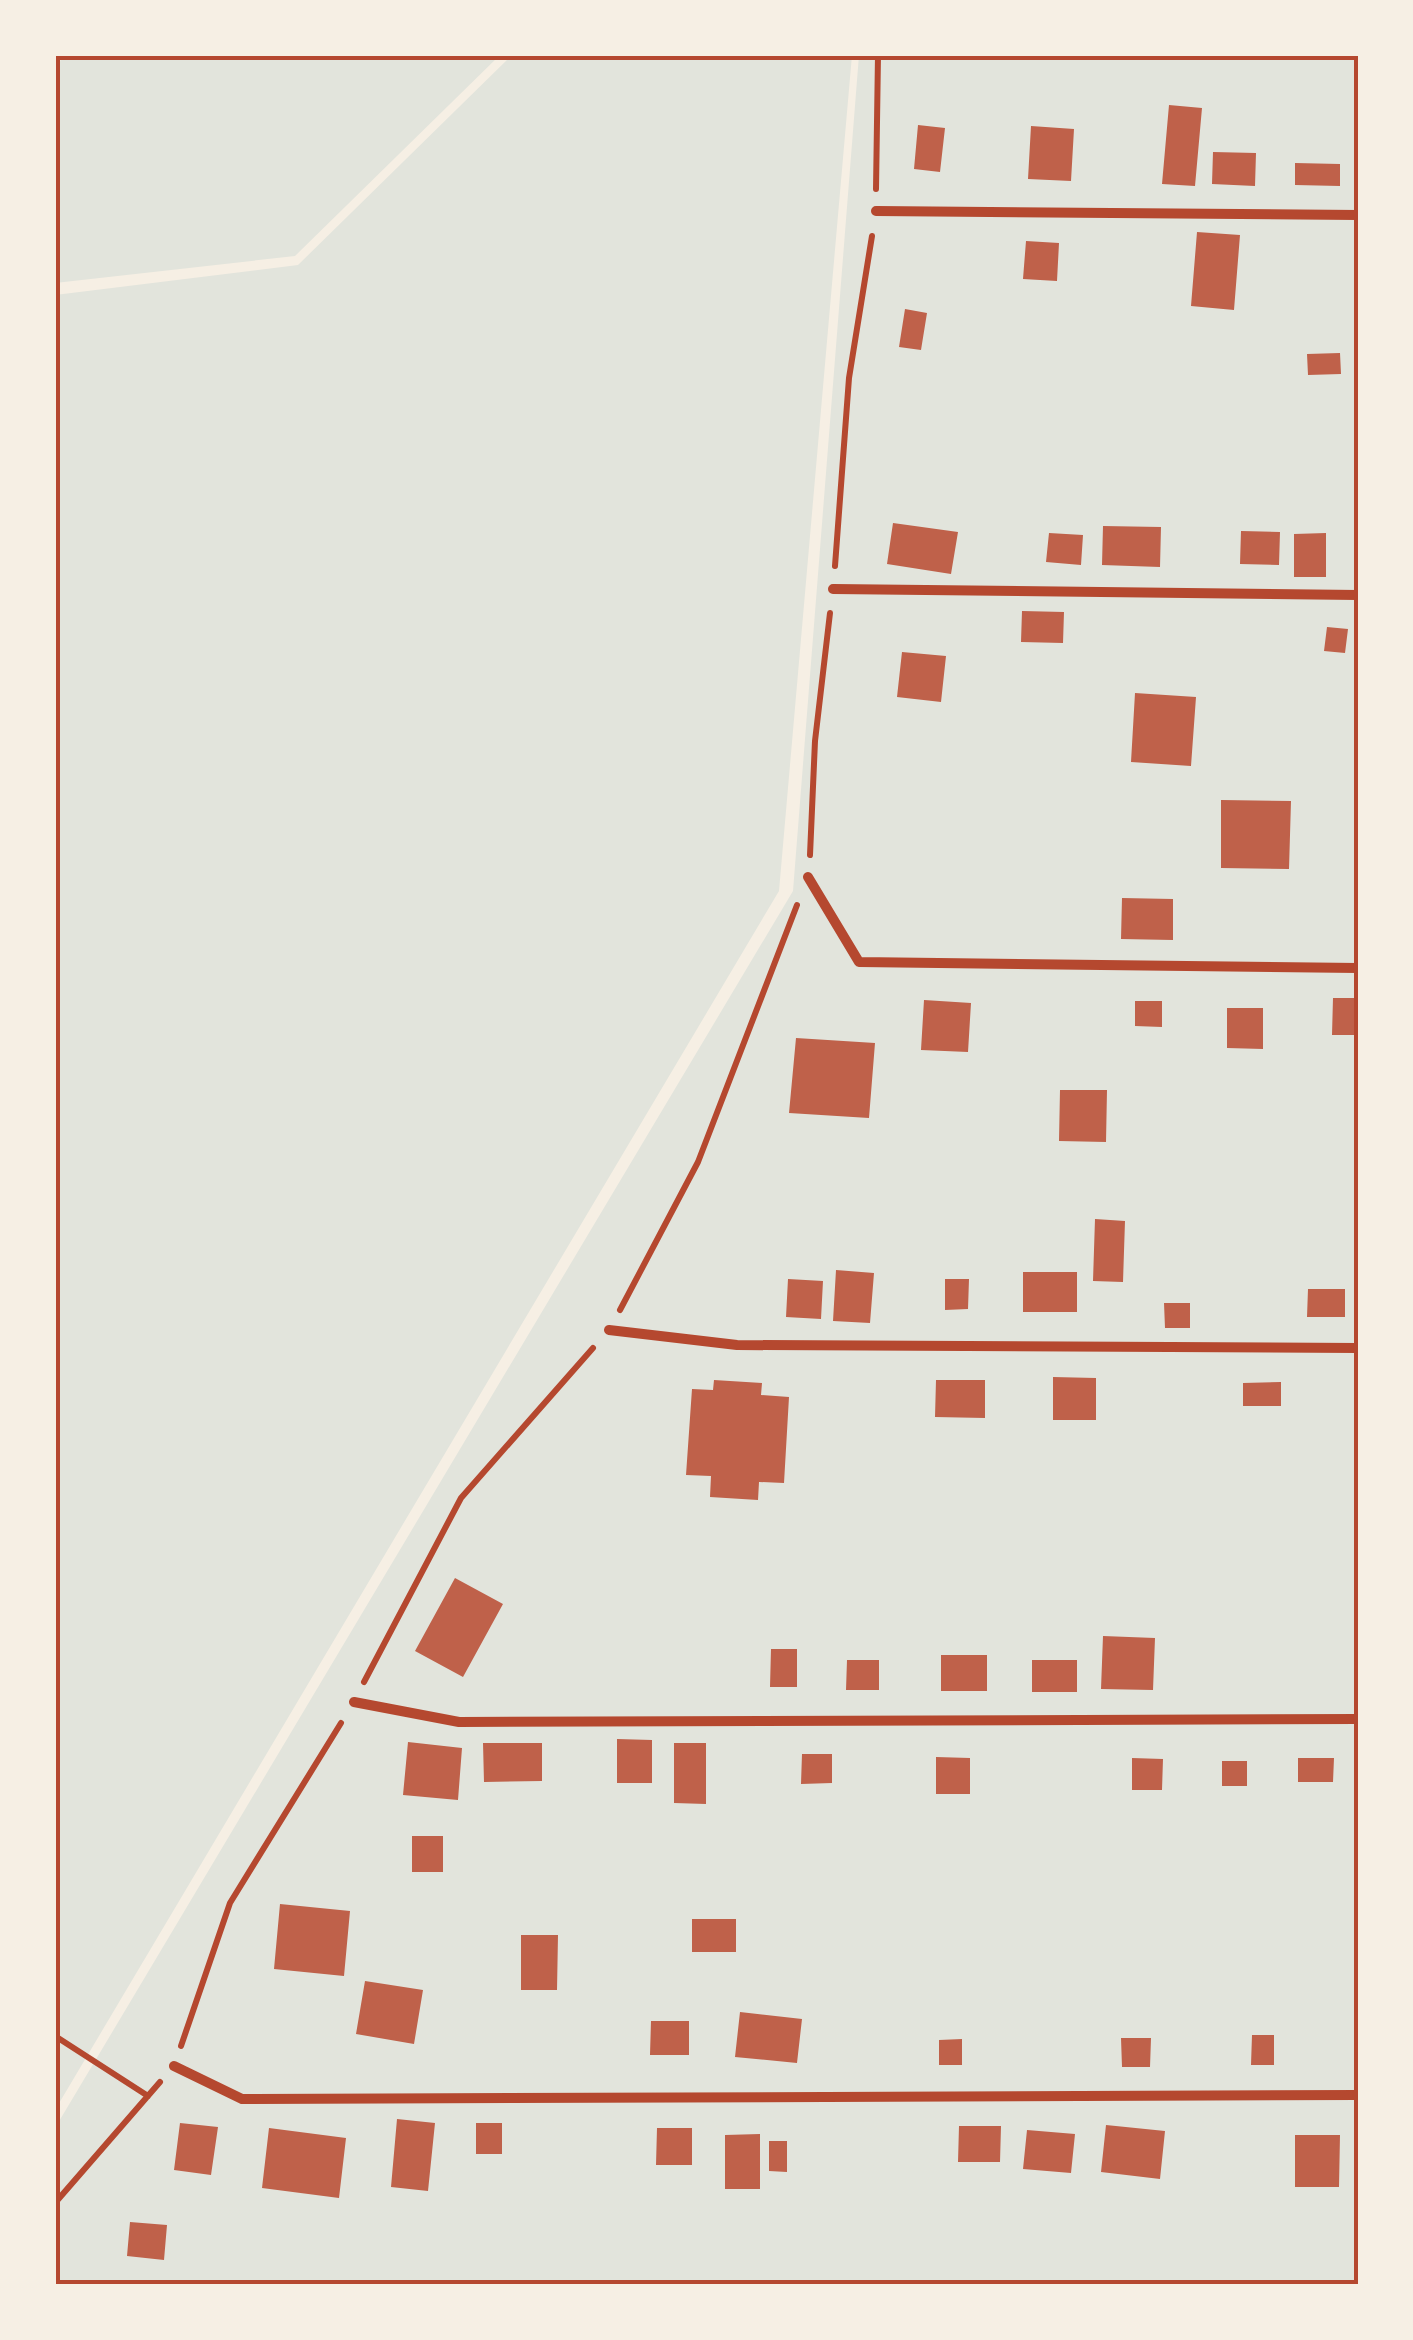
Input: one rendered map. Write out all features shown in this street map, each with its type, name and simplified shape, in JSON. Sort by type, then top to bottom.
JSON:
[{"type":"street","points":[[876,211],[1358,214]]},
{"type":"street","points":[[833,589],[1358,595]]},
{"type":"street","points":[[808,876],[859,962],[1358,968]]},
{"type":"street","points":[[609,1330],[737,1345],[1358,1348]]},
{"type":"street","points":[[354,1702],[459,1722],[1358,1718]]},
{"type":"street","points":[[174,2066],[242,2099],[1358,2095]]},
{"type":"path","points":[[55,2203],[174,2066],[230,1903],[354,1702],[460,1498],[609,1330],[698,1162],[808,876],[815,742],[833,589],[849,378],[876,211],[878,55]]},
{"type":"path","points":[[55,2036],[148,2096]]},
{"type":"shaded area","points":[[62,55],[500,55],[295,256],[55,283],[55,79]]},
{"type":"shaded area","points":[[512,55],[852,55],[779,891],[55,2110],[55,295],[298,265]]},
{"type":"shaded area","points":[[859,55],[1358,55],[1358,2285],[55,2285],[55,2128],[793,891]]},
{"type":"building","points":[[1169,105],[1202,108],[1195,186],[1162,184]]},
{"type":"building","points":[[918,125],[945,128],[940,172],[914,169]]},
{"type":"building","points":[[1031,126],[1074,129],[1071,181],[1028,179]]},
{"type":"building","points":[[1213,152],[1256,153],[1255,186],[1212,184]]},
{"type":"building","points":[[1295,163],[1340,164],[1340,186],[1295,185]]},
{"type":"building","points":[[1197,232],[1240,235],[1234,310],[1191,306]]},
{"type":"building","points":[[1026,241],[1059,243],[1057,281],[1023,279]]},
{"type":"building","points":[[905,309],[927,313],[921,350],[899,347]]},
{"type":"building","points":[[1340,353],[1341,374],[1308,375],[1307,354]]},
{"type":"building","points":[[893,523],[958,532],[951,574],[887,564]]},
{"type":"building","points":[[1103,526],[1161,527],[1160,567],[1102,565]]},
{"type":"building","points":[[1241,531],[1280,532],[1279,565],[1240,564]]},
{"type":"building","points":[[1049,533],[1083,535],[1081,565],[1046,562]]},
{"type":"building","points":[[1326,533],[1326,577],[1294,577],[1294,534]]},
{"type":"building","points":[[1022,611],[1064,612],[1063,643],[1021,642]]},
{"type":"building","points":[[1327,627],[1348,629],[1345,653],[1324,651]]},
{"type":"building","points":[[902,652],[946,656],[941,702],[897,697]]},
{"type":"building","points":[[1135,693],[1196,697],[1191,766],[1131,762]]},
{"type":"building","points":[[1221,800],[1291,801],[1289,869],[1221,868]]},
{"type":"building","points":[[1122,898],[1173,899],[1173,940],[1121,939]]},
{"type":"building","points":[[1333,998],[1358,998],[1358,1035],[1332,1035]]},
{"type":"building","points":[[924,1000],[971,1003],[968,1052],[921,1050]]},
{"type":"building","points":[[1135,1001],[1162,1001],[1162,1027],[1135,1026]]},
{"type":"building","points":[[1227,1008],[1263,1008],[1263,1049],[1227,1048]]},
{"type":"building","points":[[796,1038],[875,1043],[869,1118],[789,1113]]},
{"type":"building","points":[[1060,1090],[1107,1090],[1106,1142],[1059,1141]]},
{"type":"building","points":[[1095,1219],[1125,1221],[1123,1282],[1093,1281]]},
{"type":"building","points":[[836,1270],[874,1273],[870,1323],[833,1321]]},
{"type":"building","points":[[1023,1272],[1077,1272],[1077,1312],[1023,1312]]},
{"type":"building","points":[[788,1279],[823,1281],[821,1319],[786,1317]]},
{"type":"building","points":[[945,1279],[969,1279],[968,1309],[945,1310]]},
{"type":"building","points":[[1308,1289],[1345,1289],[1345,1317],[1307,1317]]},
{"type":"building","points":[[1164,1303],[1190,1303],[1190,1328],[1165,1328]]},
{"type":"building","points":[[1053,1377],[1096,1378],[1096,1420],[1053,1420]]},
{"type":"building","points":[[714,1380],[762,1383],[761,1395],[789,1397],[784,1483],[759,1482],[758,1500],[710,1497],[711,1476],[686,1475],[692,1389],[713,1390]]},
{"type":"building","points":[[936,1380],[985,1380],[985,1418],[935,1417]]},
{"type":"building","points":[[1281,1382],[1281,1406],[1243,1406],[1243,1383]]},
{"type":"building","points":[[455,1578],[503,1604],[463,1677],[415,1651]]},
{"type":"building","points":[[1103,1636],[1155,1638],[1153,1690],[1101,1689]]},
{"type":"building","points":[[771,1649],[797,1649],[797,1687],[770,1687]]},
{"type":"building","points":[[941,1655],[987,1655],[987,1691],[941,1691]]},
{"type":"building","points":[[847,1660],[879,1660],[879,1690],[846,1690]]},
{"type":"building","points":[[1032,1660],[1077,1660],[1077,1692],[1032,1692]]},
{"type":"building","points":[[617,1739],[652,1740],[652,1783],[617,1783]]},
{"type":"building","points":[[408,1742],[462,1748],[458,1800],[403,1795]]},
{"type":"building","points":[[483,1743],[542,1743],[542,1781],[484,1782]]},
{"type":"building","points":[[674,1743],[706,1743],[706,1804],[674,1803]]},
{"type":"building","points":[[802,1754],[832,1754],[832,1783],[801,1784]]},
{"type":"building","points":[[936,1757],[970,1758],[970,1794],[936,1794]]},
{"type":"building","points":[[1132,1758],[1163,1759],[1162,1790],[1132,1790]]},
{"type":"building","points":[[1298,1758],[1334,1758],[1333,1782],[1298,1782]]},
{"type":"building","points":[[1222,1761],[1247,1761],[1247,1786],[1222,1786]]},
{"type":"building","points":[[412,1836],[443,1836],[443,1872],[412,1872]]},
{"type":"building","points":[[280,1904],[350,1911],[344,1976],[274,1969]]},
{"type":"building","points":[[692,1919],[736,1919],[736,1952],[692,1952]]},
{"type":"building","points":[[521,1935],[558,1935],[557,1990],[521,1990]]},
{"type":"building","points":[[365,1981],[423,1990],[414,2044],[356,2034]]},
{"type":"building","points":[[740,2012],[802,2019],[797,2063],[735,2057]]},
{"type":"building","points":[[651,2021],[689,2021],[689,2055],[650,2055]]},
{"type":"building","points":[[1252,2035],[1274,2035],[1274,2065],[1251,2065]]},
{"type":"building","points":[[1121,2038],[1151,2038],[1150,2067],[1122,2067]]},
{"type":"building","points":[[962,2039],[962,2065],[939,2065],[939,2040]]},
{"type":"building","points":[[397,2119],[435,2123],[428,2191],[391,2187]]},
{"type":"building","points":[[180,2123],[218,2127],[211,2175],[174,2170]]},
{"type":"building","points":[[476,2123],[502,2123],[502,2154],[476,2154]]},
{"type":"building","points":[[1106,2125],[1165,2131],[1160,2179],[1101,2172]]},
{"type":"building","points":[[959,2126],[1001,2126],[1000,2162],[958,2162]]},
{"type":"building","points":[[269,2128],[346,2138],[339,2198],[262,2188]]},
{"type":"building","points":[[657,2128],[692,2128],[692,2165],[656,2165]]},
{"type":"building","points":[[1027,2130],[1075,2134],[1071,2173],[1023,2169]]},
{"type":"building","points":[[760,2134],[760,2189],[725,2189],[725,2135]]},
{"type":"building","points":[[1295,2135],[1340,2135],[1339,2187],[1295,2187]]},
{"type":"building","points":[[769,2141],[787,2141],[787,2172],[769,2171]]},
{"type":"building","points":[[130,2222],[167,2225],[164,2260],[127,2256]]}]
